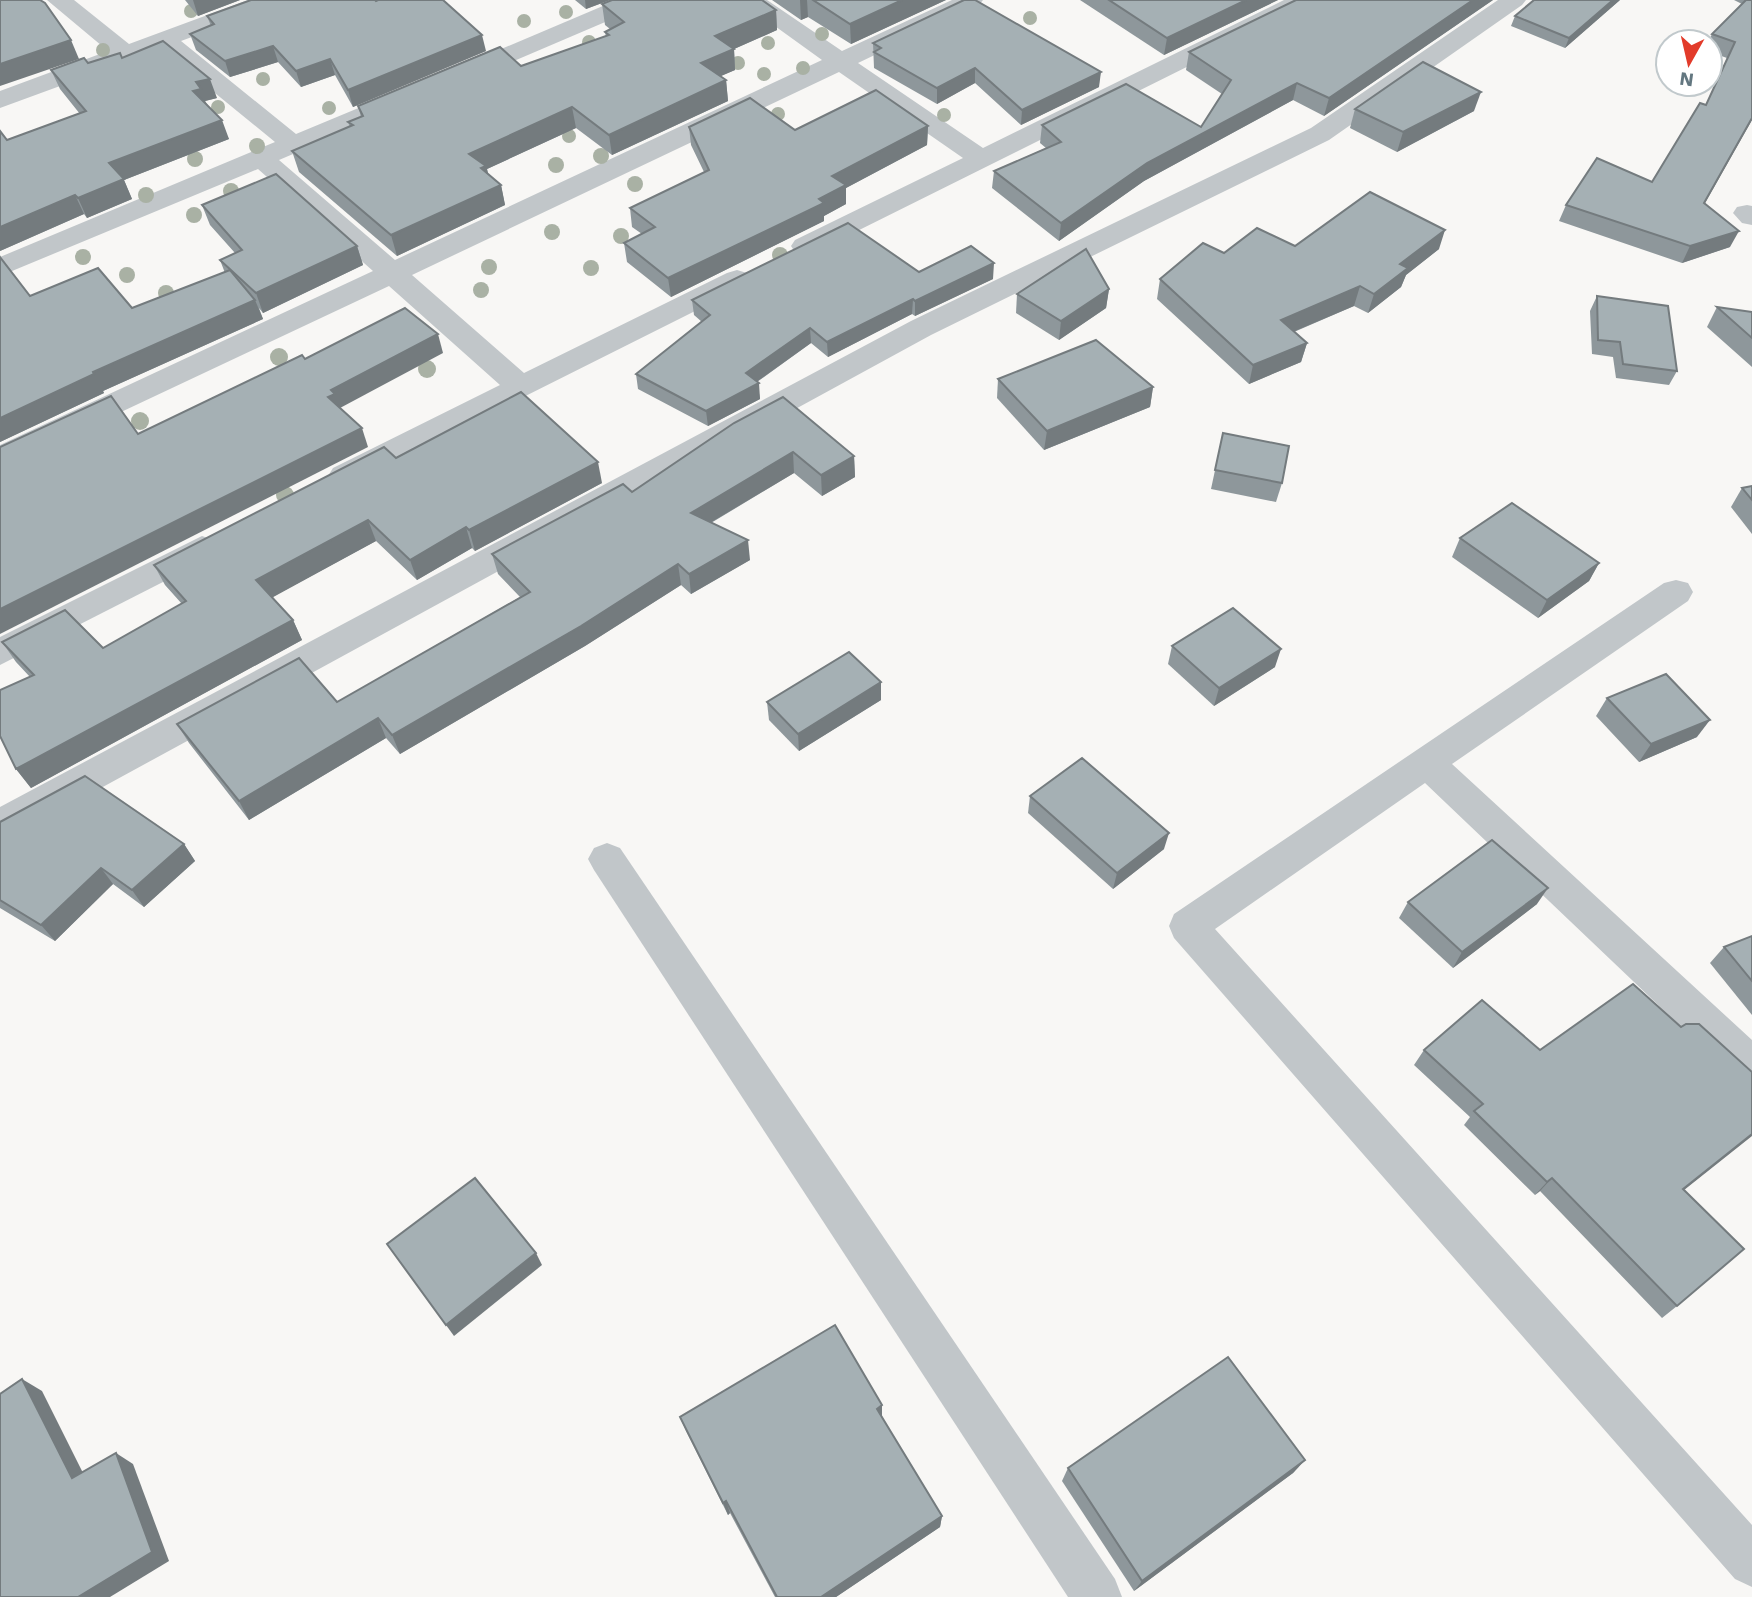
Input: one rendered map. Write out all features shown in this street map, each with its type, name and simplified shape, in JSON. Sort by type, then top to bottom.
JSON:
[{"type":"street","points":[[59,0],[127,54]]},
{"type":"street","points":[[0,100],[270,0]]},
{"type":"street","points":[[0,267],[637,0]]},
{"type":"street","points":[[751,0],[982,159]]},
{"type":"street","points":[[0,458],[971,0]]},
{"type":"street","points":[[322,487],[520,386],[1303,0]]},
{"type":"street","points":[[0,825],[922,328],[1320,134],[1514,0]]},
{"type":"street","points":[[164,40],[294,145]]},
{"type":"street","points":[[262,158],[390,274],[520,386]]},
{"type":"street","points":[[0,652],[223,538]]},
{"type":"street","points":[[1676,592],[1188,926],[1752,1562]]},
{"type":"street","points":[[1427,763],[1752,1067]]},
{"type":"street","points":[[607,859],[1097,1597]]},
{"type":"building","points":[[0,0],[40,0],[45,3],[71,40],[0,64]]},
{"type":"building","points":[[251,0],[443,0],[482,35],[348,90],[330,59],[296,71],[273,46],[225,61],[190,34],[214,24],[207,16]]},
{"type":"building","points":[[612,0],[762,0],[776,10],[715,36],[734,49],[701,63],[726,80],[609,135],[572,107],[469,154],[486,166],[481,168],[501,185],[391,235],[292,151],[353,125],[348,122],[363,116],[358,106],[500,47],[521,66],[609,35],[605,32],[624,22],[602,4]]},
{"type":"building","points":[[813,0],[902,0],[850,24]]},
{"type":"building","points":[[964,0],[975,0],[1101,72],[1022,110],[975,68],[937,88],[874,52],[881,48],[873,43]]},
{"type":"building","points":[[1109,0],[1246,0],[1167,38]]},
{"type":"building","points":[[1296,0],[1473,0],[1329,98],[1297,83],[1147,163],[1061,223],[994,171],[1061,142],[1042,125],[1126,84],[1201,127],[1231,80],[1189,52]]},
{"type":"building","points":[[1534,0],[1613,0],[1569,38],[1515,16]]},
{"type":"building","points":[[1746,0],[1752,0],[1752,118],[1704,203],[1739,231],[1690,246],[1566,205],[1597,158],[1652,182],[1700,103],[1706,105],[1709,98],[1724,98],[1724,66],[1735,42],[1724,38],[1724,28],[1718,28]]},
{"type":"building","points":[[163,41],[210,79],[196,82],[201,89],[193,91],[222,120],[109,163],[124,179],[78,198],[75,195],[0,227],[0,131],[7,140],[86,111],[51,70],[84,58],[88,63],[120,53],[122,58]]},
{"type":"building","points":[[1423,62],[1481,92],[1403,132],[1355,109]]},
{"type":"building","points":[[876,90],[928,126],[832,176],[846,185],[819,199],[824,203],[668,278],[624,243],[655,227],[630,208],[709,170],[689,127],[750,98],[795,130]]},
{"type":"building","points":[[276,174],[357,246],[256,293],[220,260],[242,250],[202,205]]},
{"type":"building","points":[[1370,192],[1445,230],[1400,264],[1408,268],[1374,294],[1360,286],[1281,320],[1307,343],[1253,365],[1160,279],[1203,243],[1224,253],[1257,228],[1295,246]]},
{"type":"building","points":[[848,223],[919,272],[971,246],[994,263],[827,342],[810,328],[746,373],[759,383],[706,411],[636,374],[710,315],[692,300]]},
{"type":"building","points":[[1086,249],[1109,289],[1061,321],[1017,294]]},
{"type":"building","points":[[0,257],[30,296],[98,268],[132,308],[230,270],[255,300],[93,372],[94,374],[0,418]]},
{"type":"building","points":[[1597,296],[1668,306],[1677,371],[1623,364],[1620,342],[1598,340]]},
{"type":"building","points":[[1717,307],[1752,312],[1752,338]]},
{"type":"building","points":[[405,308],[438,334],[331,390],[335,394],[328,397],[362,428],[0,609],[0,447],[111,396],[138,434],[302,355],[305,359]]},
{"type":"building","points":[[1096,340],[1153,387],[1047,431],[998,379]]},
{"type":"building","points":[[521,392],[598,462],[469,530],[466,527],[410,560],[368,520],[256,580],[293,620],[16,769],[0,736],[0,690],[34,675],[2,642],[65,610],[103,648],[186,601],[154,565],[384,447],[396,458]]},
{"type":"building","points":[[783,397],[854,456],[821,475],[793,452],[691,513],[748,540],[689,574],[678,564],[581,626],[392,735],[378,718],[239,801],[177,724],[299,658],[337,702],[530,592],[492,554],[623,484],[632,492],[734,423]]},
{"type":"building","points":[[1223,433],[1289,446],[1282,483],[1215,470]]},
{"type":"building","points":[[1752,486],[1752,500],[1742,488]]},
{"type":"building","points":[[1512,503],[1599,563],[1547,600],[1460,538]]},
{"type":"building","points":[[1233,608],[1281,649],[1219,688],[1172,646]]},
{"type":"building","points":[[849,652],[881,682],[798,734],[767,702]]},
{"type":"building","points":[[1666,674],[1710,720],[1651,744],[1607,698]]},
{"type":"building","points":[[1082,758],[1169,833],[1117,873],[1030,796]]},
{"type":"building","points":[[85,776],[184,844],[132,890],[101,868],[41,925],[0,900],[0,822]]},
{"type":"building","points":[[1492,840],[1548,888],[1462,952],[1408,902]]},
{"type":"building","points":[[1752,936],[1752,981],[1724,947]]},
{"type":"building","points":[[1633,984],[1681,1027],[1686,1024],[1699,1024],[1752,1072],[1752,1134],[1683,1189],[1744,1249],[1677,1306],[1552,1178],[1547,1182],[1474,1111],[1483,1104],[1424,1050],[1482,1000],[1540,1050]]},
{"type":"building","points":[[475,1178],[536,1253],[446,1325],[387,1244]]},
{"type":"building","points":[[835,1325],[882,1405],[877,1409],[942,1516],[821,1597],[777,1597],[726,1501],[723,1503],[680,1417]]},
{"type":"building","points":[[1228,1357],[1305,1460],[1142,1581],[1068,1468]]},
{"type":"building","points":[[22,1379],[72,1478],[116,1453],[152,1552],[78,1597],[0,1597],[0,1394]]}]
